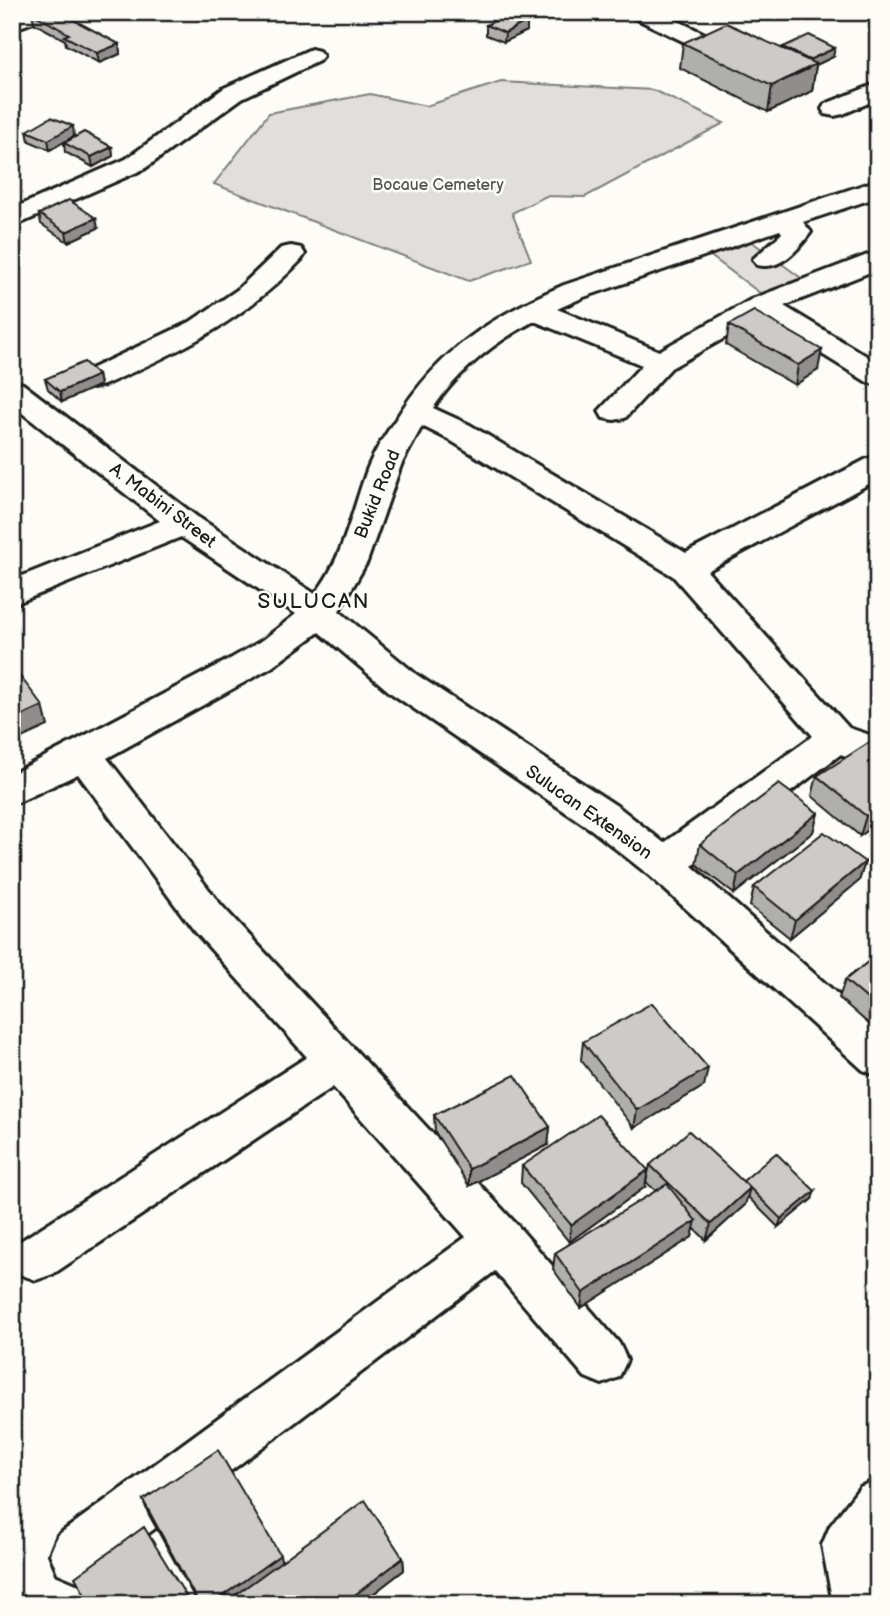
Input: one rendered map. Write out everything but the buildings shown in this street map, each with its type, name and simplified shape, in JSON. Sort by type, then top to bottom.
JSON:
[{"type":"street","points":[[12,23],[39,12]]},
{"type":"street","points":[[640,12],[701,41]]},
{"type":"street","points":[[12,219],[135,164],[233,93],[311,56]]},
{"type":"street","points":[[834,108],[878,90]]},
{"type":"street","name":"Bukid Road","points":[[12,791],[84,755],[242,668],[300,630],[319,612],[349,564],[386,461],[415,411],[460,356],[491,333],[531,309],[574,291],[878,188]]},
{"type":"street","points":[[766,260],[797,232],[784,219]]},
{"type":"street","points":[[93,379],[150,354],[234,309],[267,282],[291,254]]},
{"type":"street","points":[[614,411],[661,362],[762,305],[878,259]]},
{"type":"street","points":[[762,305],[878,376]]},
{"type":"street","points":[[531,309],[661,362]]},
{"type":"street","name":"A. Mabini Street","points":[[28,401],[184,524],[319,612]]},
{"type":"street","points":[[415,411],[459,432],[685,568],[836,738],[858,745],[878,761]]},
{"type":"street","points":[[685,568],[878,466]]},
{"type":"street","points":[[12,593],[184,524]]},
{"type":"street","name":"Sulucan Extension","points":[[319,612],[404,684],[606,819],[664,865],[878,1056]]},
{"type":"street","points":[[664,865],[836,738]]},
{"type":"street","points":[[84,755],[207,917],[499,1240],[602,1360]]},
{"type":"street","points":[[36,1258],[337,1062]]},
{"type":"street","points":[[77,1554],[499,1240]]},
{"type":"street","points":[[860,1604],[849,1545],[878,1505]]},
{"type":"green space","name":"Bocaue Cemetery","points":[[501,82],[653,90],[724,123],[585,197],[546,196],[512,213],[531,260],[469,281],[214,184],[269,113],[370,94],[426,106]]},
{"type":"green space","points":[[748,239],[808,283],[768,299],[708,254]]},
{"type":"district","name":"SULUCAN","points":[[314,601]]}]
